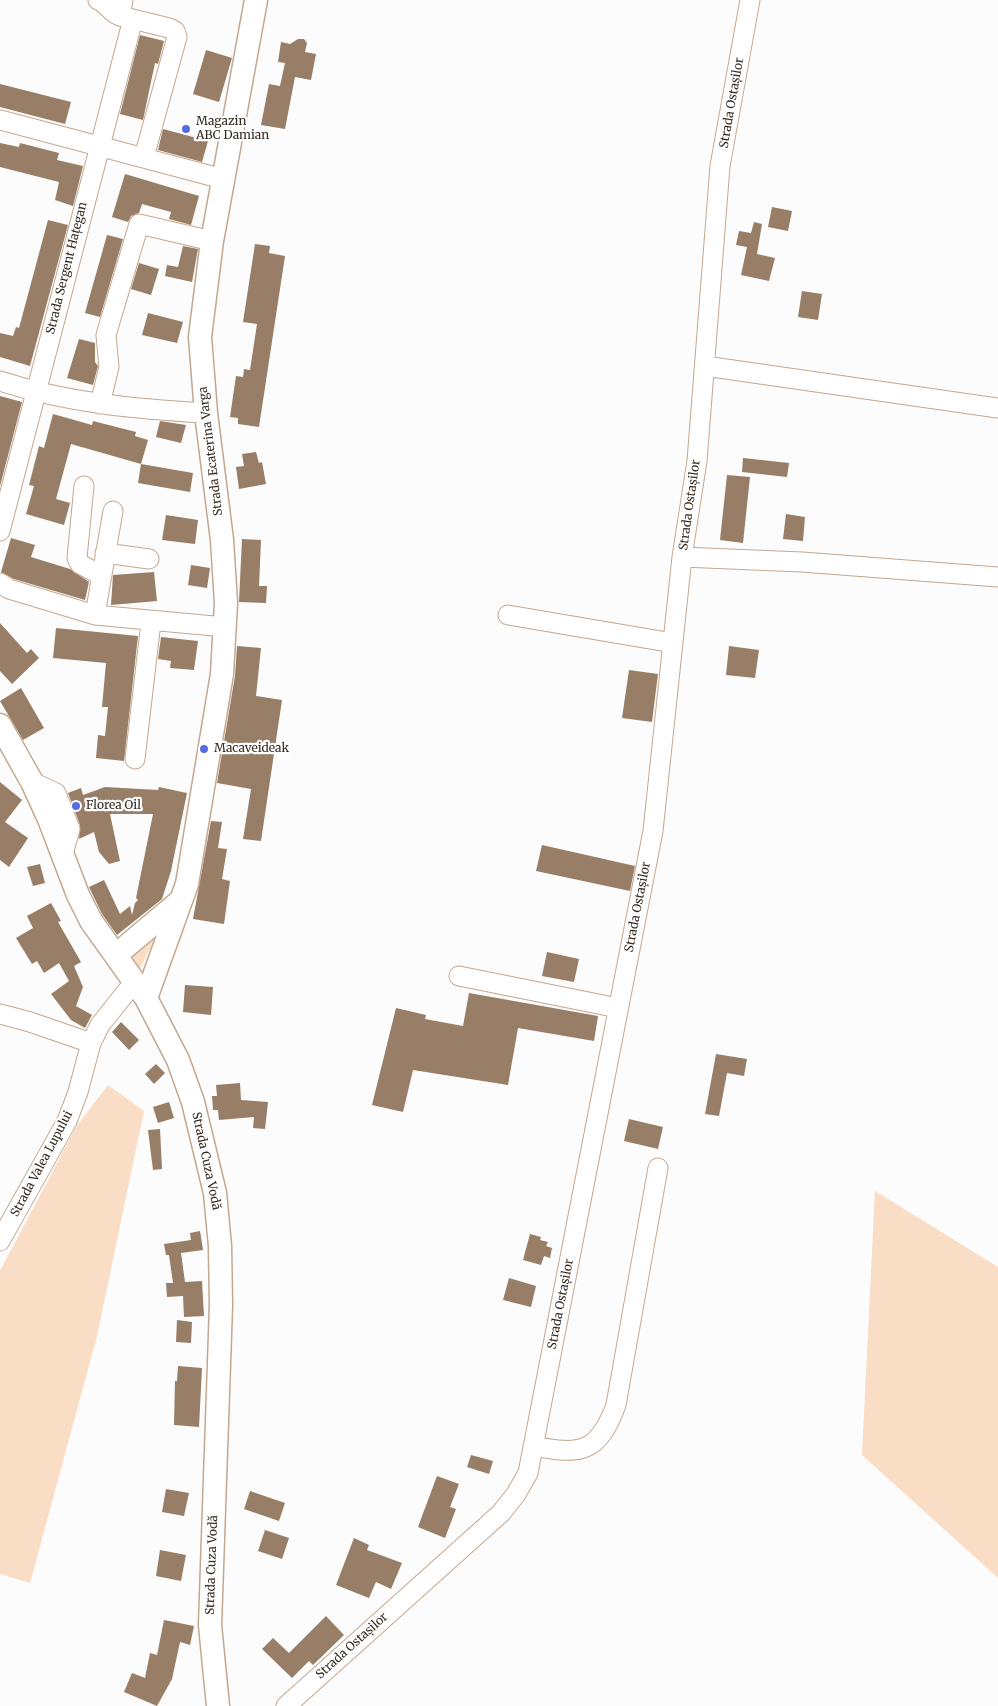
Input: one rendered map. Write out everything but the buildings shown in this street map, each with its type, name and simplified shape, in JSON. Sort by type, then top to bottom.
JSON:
[{"type":"main road","name":"Strada Ecaterina Varga","points":[[141,989],[186,884],[222,674],[225,627],[222,540],[206,413],[200,336],[222,179],[256,0]]},
{"type":"main road","name":"Strada Cuza Vodă","points":[[0,724],[32,782],[87,912],[141,989],[178,1060],[193,1102],[215,1193],[220,1246],[220,1305],[210,1625],[218,1706]]},
{"type":"main road","points":[[116,955],[179,902]]},
{"type":"street","points":[[98,0],[105,3],[113,14],[125,11],[169,28],[175,31],[177,37],[144,157]]},
{"type":"street","name":"Strada Ostașilor","points":[[286,1706],[501,1513],[516,1494],[528,1473],[652,831],[682,557],[697,461],[720,166],[750,0]]},
{"type":"street","name":"Strada Sergent Hațegan","points":[[0,531],[99,145],[125,11]]},
{"type":"street","points":[[0,120],[222,179]]},
{"type":"street","points":[[100,404],[109,367],[106,335],[138,224],[212,241]]},
{"type":"street","points":[[705,366],[998,408]]},
{"type":"street","points":[[0,380],[35,392],[100,404],[206,413]]},
{"type":"street","points":[[84,486],[76,558],[80,564],[102,576]]},
{"type":"street","points":[[95,615],[113,511]]},
{"type":"street","points":[[106,553],[149,559]]},
{"type":"street","points":[[682,557],[802,562],[998,577]]},
{"type":"street","points":[[0,583],[10,589],[95,615],[152,622],[225,627]]},
{"type":"street","points":[[508,615],[673,643]]},
{"type":"street","points":[[135,758],[152,622]]},
{"type":"street","points":[[459,976],[618,1008]]},
{"type":"street","name":"Strada Valea Lupului","points":[[0,1241],[67,1120],[78,1092],[91,1043],[112,1008],[141,989]]},
{"type":"street","points":[[0,1014],[91,1043]]},
{"type":"street","points":[[533,1446],[572,1451],[588,1447],[599,1437],[609,1423],[616,1405],[658,1168]]},
{"type":"shaded area","points":[[150,938],[154,940],[139,971],[128,961]]},
{"type":"shaded area","points":[[108,1085],[144,1111],[97,1336],[30,1583],[0,1574],[0,1271],[76,1127]]},
{"type":"shaded area","points":[[875,1191],[998,1267],[998,1578],[862,1455]]},
{"type":"place","name":"Magazin ABC Damian","points":[[186,129]]},
{"type":"place","name":"Macaveideak","points":[[204,749]]},
{"type":"place","name":"Florea Oil","points":[[76,806]]}]
